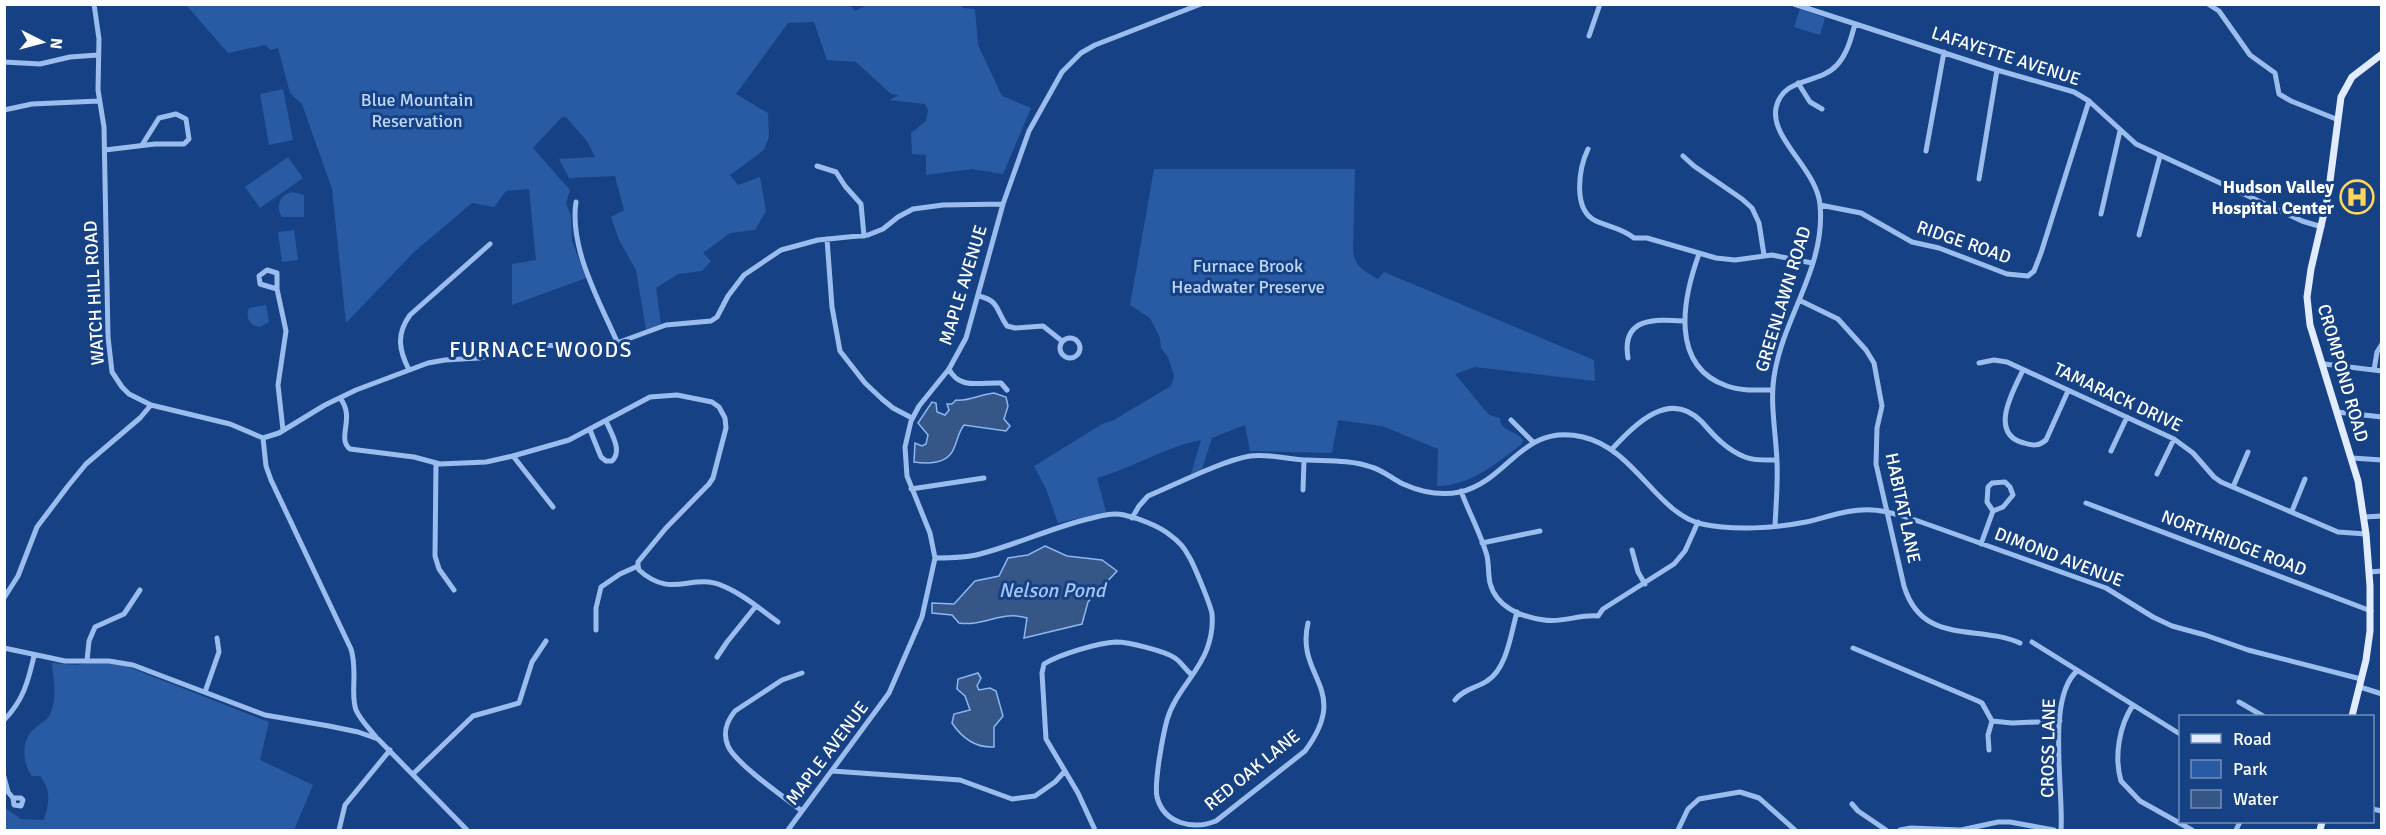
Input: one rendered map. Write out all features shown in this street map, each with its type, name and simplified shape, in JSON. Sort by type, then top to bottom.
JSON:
[{"type":"main road","name":"CROMPOND ROAD","points":[[2352,715],[2367,650],[2371,611],[2366,534],[2352,458],[2310,325],[2307,297],[2332,170],[2336,119],[2341,97],[2348,83],[2360,70],[2382,54]]},
{"type":"street","name":"WATCH HILL ROAD","points":[[94,4],[99,39],[99,101],[105,127],[105,241],[110,363],[116,379],[122,387],[151,405],[230,424],[263,438]]},
{"type":"street","name":"MAPLE AVENUE","points":[[788,831],[867,726],[894,683],[922,617],[935,558],[930,533],[907,476],[905,447],[912,418],[949,369],[966,339],[1003,204],[1023,144],[1048,94],[1070,62],[1081,52],[1201,4]]},
{"type":"street","points":[[1589,36],[1600,4]]},
{"type":"street","name":"LAFAYETTE AVENUE","points":[[1794,4],[1997,70],[2067,89],[2089,101],[2130,141],[2302,221],[2322,227]]},
{"type":"street","points":[[2208,4],[2218,10],[2250,55],[2275,73],[2279,94],[2336,119]]},
{"type":"street","name":"GREENLAWN ROAD","points":[[1775,526],[1777,460],[1772,390],[1775,369],[1801,300],[1821,224],[1820,205],[1811,176],[1780,133],[1776,121],[1777,107],[1782,94],[1798,83],[1827,73],[1837,65],[1846,51],[1856,24]]},
{"type":"street","points":[[1926,151],[1944,52]]},
{"type":"street","points":[[4,62],[40,64],[70,57],[98,55]]},
{"type":"street","points":[[1979,179],[1997,70]]},
{"type":"street","points":[[1798,83],[1810,102],[1822,109]]},
{"type":"street","points":[[4,110],[32,104],[99,101]]},
{"type":"street","name":"RIDGE ROAD","points":[[1820,205],[1861,213],[1912,242],[1939,248],[2007,274],[2028,276],[2034,271],[2042,253],[2089,101]]},
{"type":"street","points":[[105,150],[142,145],[184,144],[189,139],[185,117],[176,114],[157,119],[142,145]]},
{"type":"street","points":[[2101,214],[2120,131]]},
{"type":"street","points":[[1588,149],[1581,176],[1580,200],[1593,220],[1626,231],[1634,238],[1647,238],[1699,254],[1735,260],[1764,255],[1782,256],[1812,263]]},
{"type":"street","points":[[1683,156],[1752,208],[1759,223],[1764,255]]},
{"type":"street","points":[[2139,235],[2160,156]]},
{"type":"street","points":[[817,166],[836,172],[844,186],[860,200],[864,236]]},
{"type":"street","points":[[576,202],[574,230],[578,248],[618,344]]},
{"type":"street","points":[[467,831],[378,739],[356,710],[353,698],[355,667],[351,649],[271,480],[266,466],[263,438],[283,430],[340,398],[409,370],[445,360],[479,358],[535,345],[598,348],[618,344],[666,325],[711,321],[717,317],[738,282],[752,268],[781,250],[827,239],[864,236],[884,229],[913,209],[943,205],[1003,204]]},
{"type":"street","points":[[827,239],[832,307],[840,351],[865,383],[882,399],[912,418]]},
{"type":"street","points":[[409,370],[399,344],[402,325],[410,315],[490,244]]},
{"type":"street","points":[[1699,254],[1692,273],[1684,321],[1686,340],[1693,358],[1709,376],[1732,387],[1772,390]]},
{"type":"street","points":[[277,289],[286,331],[278,385],[283,430]]},
{"type":"street","points":[[979,296],[991,300],[997,306],[1007,326],[1015,328],[1043,326],[1062,341]]},
{"type":"street","name":"HABITAT LANE","points":[[1801,300],[1838,319],[1866,350],[1874,363],[1882,406],[1874,452],[1908,598],[1920,614],[1938,625],[1963,633],[2000,637],[2020,643]]},
{"type":"street","points":[[1628,358],[1628,339],[1638,325],[1653,321],[1684,321]]},
{"type":"street","points":[[2374,370],[2377,352],[2382,344]]},
{"type":"street","name":"TAMARACK DRIVE","points":[[1979,363],[2001,360],[2174,439],[2193,453],[2214,477],[2233,487],[2338,532],[2366,534]]},
{"type":"street","points":[[2324,364],[2382,371]]},
{"type":"street","points":[[949,369],[954,378],[962,383],[1000,383],[1007,390]]},
{"type":"street","points":[[2023,370],[2005,414],[2004,424],[2008,433],[2018,442],[2032,446],[2041,445],[2068,391]]},
{"type":"street","points":[[340,398],[347,409],[345,439],[347,447],[414,457],[436,463],[486,462],[558,443],[650,397],[677,395],[708,400],[719,407],[726,418],[724,441],[713,478],[638,562],[639,570],[657,583],[671,586],[709,583],[723,586],[778,622]]},
{"type":"street","points":[[4,598],[18,576],[37,527],[68,486],[86,464],[141,418],[151,405]]},
{"type":"street","points":[[1612,449],[1650,414],[1663,409],[1681,411],[1694,416],[1722,444],[1744,457],[1777,460]]},
{"type":"street","points":[[2337,412],[2382,417]]},
{"type":"street","points":[[2111,451],[2127,417]]},
{"type":"street","points":[[1511,420],[1533,442]]},
{"type":"street","points":[[590,429],[601,457],[606,461],[612,461],[616,457],[616,449],[606,421]]},
{"type":"street","points":[[1131,518],[1148,496],[1235,460],[1251,456],[1354,462],[1373,467],[1404,485],[1435,494],[1461,491],[1486,479],[1533,442],[1551,435],[1565,434],[1586,438],[1612,449],[1668,503],[1698,522],[1681,557],[1664,572],[1603,609],[1598,616],[1590,615],[1558,622],[1542,620],[1506,607],[1494,595],[1490,582],[1488,557],[1461,491]]},
{"type":"street","points":[[2157,474],[2174,439]]},
{"type":"street","points":[[2233,487],[2248,452]]},
{"type":"street","points":[[513,456],[553,507]]},
{"type":"street","points":[[2352,458],[2382,460]]},
{"type":"street","points":[[1303,490],[1304,460]]},
{"type":"street","points":[[436,463],[435,556],[439,569],[454,590]]},
{"type":"street","points":[[911,489],[984,478]]},
{"type":"street","points":[[2292,511],[2305,479]]},
{"type":"street","points":[[1981,544],[1993,511],[2003,507],[2013,495],[2005,482],[1992,483],[1988,487],[1987,502],[1993,511]]},
{"type":"street","name":"NORTHRIDGE ROAD","points":[[2086,503],[2371,611]]},
{"type":"street","name":"DIMOND AVENUE","points":[[1698,522],[1726,526],[1775,526],[1796,524],[1850,511],[1873,510],[1887,513],[1922,522],[2106,588],[2172,626],[2205,634],[2248,650],[2360,683],[2382,694]]},
{"type":"street","name":"RED OAK LANE","points":[[935,558],[982,554],[1058,526],[1106,514],[1131,518],[1164,531],[1186,552],[1212,612],[1212,630],[1207,650],[1174,702],[1167,720],[1158,772],[1157,796],[1163,809],[1171,818],[1194,826],[1206,825],[1221,817],[1305,751],[1315,738],[1322,723],[1325,706],[1323,690],[1305,645],[1308,623]]},
{"type":"street","points":[[2364,517],[2382,516]]},
{"type":"street","points":[[1482,543],[1540,531]]},
{"type":"street","points":[[1632,550],[1638,573],[1645,584]]},
{"type":"street","points":[[596,630],[596,608],[602,587],[620,574],[638,566]]},
{"type":"street","points":[[2369,572],[2382,570]]},
{"type":"street","points":[[87,661],[89,641],[95,627],[124,614],[140,590]]},
{"type":"street","points":[[717,657],[756,606]]},
{"type":"street","points":[[1455,700],[1461,692],[1487,682],[1498,672],[1517,612]]},
{"type":"street","points":[[205,692],[219,652],[217,638]]},
{"type":"street","points":[[413,774],[473,716],[519,703],[532,662],[546,641]]},
{"type":"street","points":[[1095,831],[1078,793],[1046,739],[1042,673],[1044,664],[1053,659],[1114,642],[1174,657],[1191,674]]},
{"type":"street","points":[[2032,642],[2179,733]]},
{"type":"street","points":[[4,648],[65,661],[109,661],[133,666],[265,715],[358,732],[378,739]]},
{"type":"street","points":[[1854,648],[1982,703],[1992,721],[1988,735],[1989,750]]},
{"type":"street","points":[[4,720],[22,698],[34,656]]},
{"type":"street","name":"CROSS LANE","points":[[2061,831],[2060,721],[2062,696],[2069,680],[2077,671]]},
{"type":"street","points":[[802,673],[782,680],[735,711],[725,732],[731,752],[802,811]]},
{"type":"street","points":[[2239,702],[2260,715]]},
{"type":"street","points":[[2133,705],[2124,722],[2120,741],[2121,781],[2140,801],[2192,831]]},
{"type":"street","points":[[1992,721],[2012,723],[2060,721]]},
{"type":"street","points":[[339,831],[345,805],[390,750]]},
{"type":"street","points":[[832,771],[960,780],[1012,799],[1035,796],[1054,783],[1065,771]]},
{"type":"street","points":[[4,777],[8,792],[13,798]]},
{"type":"street","points":[[1678,831],[1688,809],[1699,800],[1740,792],[1759,798],[1795,831]]},
{"type":"street","points":[[1852,804],[1886,831]]},
{"type":"street","points":[[1900,831],[1911,828],[1968,830],[1998,822],[2010,822],[2054,831]]},
{"type":"green space","name":"Blue Mountain Reservation","points":[[849,4],[855,11],[867,5],[905,6],[907,4],[963,4],[962,8],[975,9],[978,45],[1002,96],[1031,108],[1003,174],[972,169],[926,175],[926,155],[912,154],[911,133],[926,121],[928,110],[925,104],[889,100],[899,95],[891,94],[856,62],[827,60],[814,22],[788,23],[736,94],[768,113],[769,137],[764,150],[730,175],[738,185],[760,177],[766,211],[755,230],[730,233],[703,253],[711,261],[702,271],[678,274],[656,288],[661,324],[646,330],[636,270],[619,240],[611,217],[624,210],[615,176],[569,178],[559,159],[595,157],[587,141],[566,117],[561,118],[533,148],[570,190],[566,203],[571,216],[572,241],[586,278],[512,305],[512,264],[536,260],[529,189],[506,191],[494,207],[472,203],[414,252],[346,323],[332,189],[302,104],[290,93],[278,48],[270,50],[266,45],[228,53],[186,5]]},
{"type":"green space","points":[[1800,9],[1825,18],[1820,35],[1794,27]]},
{"type":"green space","points":[[283,89],[293,140],[269,145],[260,94]]},
{"type":"green space","points":[[288,157],[303,178],[260,208],[245,187]]},
{"type":"green space","name":"Furnace Brook Headwater Preserve","points":[[1154,169],[1355,169],[1353,249],[1355,260],[1361,268],[1378,279],[1384,272],[1594,360],[1595,381],[1475,367],[1455,374],[1489,415],[1500,418],[1505,428],[1523,440],[1522,444],[1493,466],[1461,482],[1437,486],[1438,449],[1382,426],[1338,420],[1332,453],[1250,451],[1245,425],[1212,438],[1202,469],[1191,474],[1201,440],[1174,447],[1097,478],[1106,512],[1058,523],[1046,489],[1034,466],[1104,423],[1112,421],[1171,386],[1174,376],[1150,318],[1130,305]]},
{"type":"green space","points":[[292,192],[304,195],[304,217],[282,217],[280,213],[280,201]]},
{"type":"green space","points":[[294,230],[298,260],[282,262],[278,232]]},
{"type":"green space","points":[[266,305],[269,322],[260,327],[249,321],[249,308]]},
{"type":"green space","points":[[97,662],[123,665],[269,722],[260,760],[313,785],[294,830],[5,830],[4,807],[21,819],[44,820],[48,792],[40,776],[32,776],[29,771],[24,752],[30,733],[51,713],[54,692],[52,663],[76,665]]},
{"type":"water","points":[[994,393],[1006,397],[1008,406],[1004,419],[1010,426],[1006,431],[964,425],[954,448],[947,457],[931,463],[914,462],[915,443],[922,446],[926,444],[928,435],[918,423],[932,402],[936,403],[937,412],[945,415],[949,410],[947,404],[952,404],[956,400]]},
{"type":"water","name":"Nelson Pond","points":[[1045,546],[1067,556],[1102,560],[1117,571],[1088,602],[1082,624],[1024,638],[1027,618],[1009,616],[968,624],[959,623],[952,615],[932,613],[932,603],[954,604],[975,581],[999,576],[1008,558],[1028,555]]},
{"type":"water","points":[[978,673],[981,678],[977,686],[979,690],[990,688],[996,691],[1003,716],[994,727],[994,747],[975,744],[960,733],[952,723],[954,714],[970,710],[965,696],[957,689],[958,679]]},
{"type":"place","name":"Hudson Valley Hospital Center","points":[[2357,197]]},
{"type":"district","name":"FURNACE WOODS","points":[[541,350]]}]
